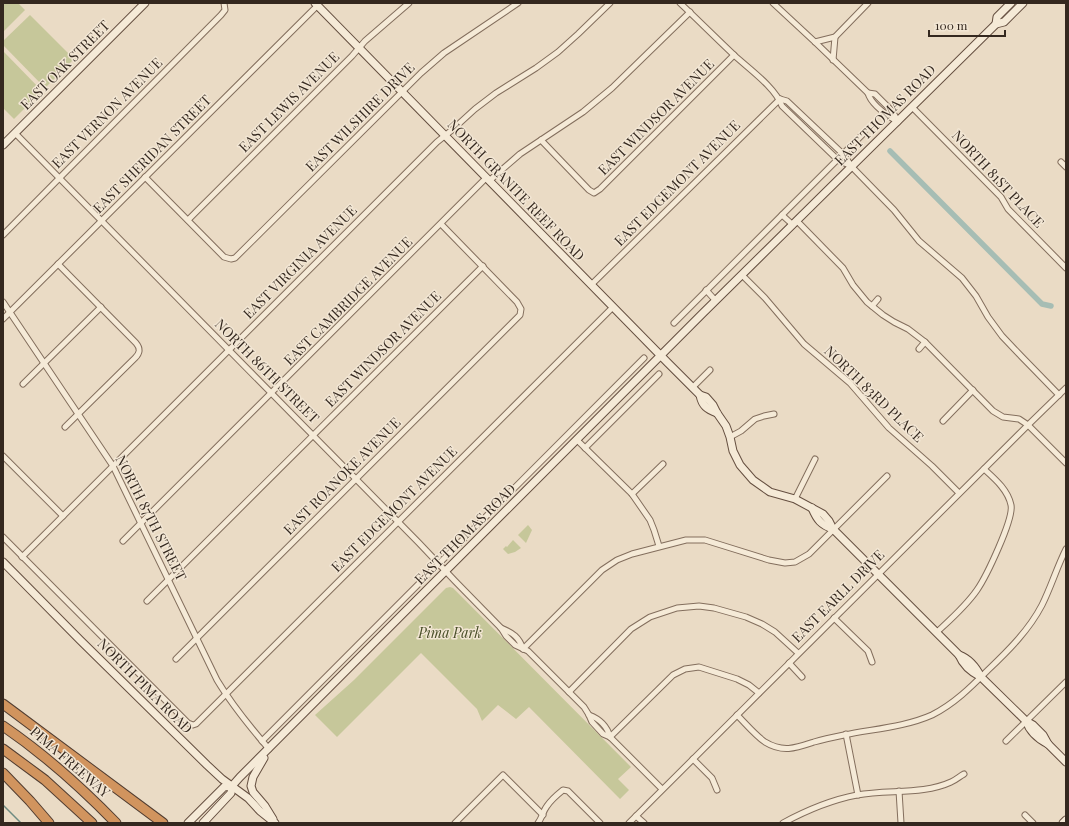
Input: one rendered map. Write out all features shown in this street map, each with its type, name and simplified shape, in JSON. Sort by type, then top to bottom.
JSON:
[{"type":"highway","points":[[3,704],[163,823]]},
{"type":"highway","name":"PIMA FREEWAY","points":[[3,726],[58,767],[116,823]]},
{"type":"highway","points":[[3,749],[44,780],[92,823]]},
{"type":"highway","points":[[3,773],[49,823]]},
{"type":"main road","name":"EAST OAK STREET","points":[[3,145],[145,3]]},
{"type":"main road","name":"EAST THOMAS ROAD","points":[[996,24],[997,17],[1011,3]]},
{"type":"main road","name":"EAST THOMAS ROAD","points":[[203,823],[231,793],[232,786],[742,275],[996,24],[1004,22],[1023,3]]},
{"type":"main road","name":"NORTH GRANITE REEF ROAD","points":[[316,4],[692,388],[700,395],[706,397],[713,405],[726,426],[736,459],[754,480],[770,492],[795,498],[823,514],[830,521],[833,529],[959,655],[966,658],[977,669],[981,677],[1026,721],[1033,725],[1043,735],[1048,744],[1066,762]]},
{"type":"main road","name":"NORTH PIMA ROAD","points":[[3,562],[222,779],[248,798],[260,811],[275,823]]},
{"type":"main road","points":[[269,749],[256,772],[251,786],[253,792],[265,806],[275,823]]},
{"type":"main road","name":"EAST THOMAS ROAD","points":[[188,823],[224,787],[232,786]]},
{"type":"main road","points":[[1063,823],[1066,820]]},
{"type":"street","name":"EAST LEWIS AVENUE","points":[[188,220],[352,56],[370,36],[409,3]]},
{"type":"street","name":"EAST WILSHIRE DRIVE","points":[[188,220],[224,257],[230,259],[237,256],[421,73],[444,53],[518,3]]},
{"type":"street","name":"EAST VIRGINIA AVENUE","points":[[22,557],[445,136],[475,109],[496,93],[536,68],[558,52],[610,3]]},
{"type":"street","points":[[680,3],[780,98],[787,102],[843,154],[852,166],[894,210],[919,241],[962,278],[1002,336],[1059,395]]},
{"type":"street","points":[[773,3],[868,93],[874,94],[892,111],[898,122]]},
{"type":"street","points":[[778,8],[783,3]]},
{"type":"street","points":[[815,42],[835,37],[868,3]]},
{"type":"street","name":"EAST SHERIDAN STREET","points":[[3,319],[316,4]]},
{"type":"street","name":"EAST VERNON AVENUE","points":[[3,235],[221,15],[225,5]]},
{"type":"street","name":"EAST CAMBRIDGE AVENUE","points":[[123,541],[441,224],[488,180],[520,154],[583,112],[612,88],[690,12]]},
{"type":"street","points":[[834,60],[835,37]]},
{"type":"street","name":"EAST WINDSOR AVENUE","points":[[541,140],[588,190],[594,193],[600,189],[734,55]]},
{"type":"street","points":[[780,98],[782,106],[838,160],[852,166]]},
{"type":"street","name":"EAST EDGEMONT AVENUE","points":[[591,285],[780,98]]},
{"type":"street","name":"NORTH 81ST PLACE","points":[[912,107],[1001,197],[1008,209],[1066,268]]},
{"type":"street","name":"NORTH 86TH STREET","points":[[15,133],[398,521],[501,628],[506,636],[515,645],[528,651],[584,707],[590,715],[597,718],[608,728],[610,737],[662,789]]},
{"type":"street","name":"EAST THOMAS ROAD","points":[[674,323],[864,133]]},
{"type":"street","points":[[1061,162],[1066,167]]},
{"type":"street","points":[[145,177],[188,220]]},
{"type":"street","points":[[782,215],[795,223],[842,268],[856,290],[872,306],[883,315],[908,329],[925,342],[993,411],[1008,418],[1018,419],[1028,425],[1066,463]]},
{"type":"street","points":[[441,224],[483,266]]},
{"type":"street","points":[[58,264],[136,343],[139,348],[139,354],[65,427]]},
{"type":"street","name":"EAST WINDSOR AVENUE","points":[[147,601],[483,266]]},
{"type":"street","name":"EAST ROANOKE AVENUE","points":[[176,658],[518,317],[522,309],[521,306],[483,266]]},
{"type":"street","name":"NORTH 83RD PLACE","points":[[742,275],[765,298],[804,344],[850,383],[889,428],[960,493]]},
{"type":"street","points":[[706,290],[716,301]]},
{"type":"street","points":[[872,306],[878,299]]},
{"type":"street","name":"NORTH 87TH STREET","points":[[3,302],[113,466],[214,673],[243,719],[269,749]]},
{"type":"street","points":[[23,384],[101,307]]},
{"type":"street","name":"EAST EDGEMONT AVENUE","points":[[22,557],[192,726],[196,724],[613,307]]},
{"type":"street","points":[[919,349],[925,342]]},
{"type":"street","name":"EAST THOMAS ROAD","points":[[262,741],[644,358]]},
{"type":"street","points":[[692,388],[710,370]]},
{"type":"street","points":[[585,448],[659,374]]},
{"type":"street","name":"EAST EARLL DRIVE","points":[[629,823],[798,653],[1066,388]]},
{"type":"street","points":[[943,421],[973,390]]},
{"type":"street","points":[[730,437],[741,431],[755,419],[774,414]]},
{"type":"street","points":[[577,440],[632,494],[650,520],[660,546]]},
{"type":"street","points":[[3,456],[63,516]]},
{"type":"street","points":[[795,498],[815,459]]},
{"type":"street","points":[[632,494],[662,464]]},
{"type":"street","points":[[937,632],[956,614],[977,590],[984,579],[1010,518],[1012,507],[1004,488],[984,469]]},
{"type":"street","points":[[523,649],[602,570],[618,560],[632,554],[686,540],[705,540],[779,562],[795,562],[809,554],[887,476]]},
{"type":"street","points":[[3,537],[22,557]]},
{"type":"street","points":[[736,715],[764,741],[772,746],[792,749],[846,734],[901,725],[932,714],[948,706],[981,677],[1024,633],[1042,604],[1066,549]]},
{"type":"street","points":[[569,692],[631,629],[650,617],[677,608],[699,606],[714,608],[746,617],[775,632],[798,653]]},
{"type":"street","points":[[834,618],[868,651],[872,662]]},
{"type":"street","points":[[789,663],[802,677]]},
{"type":"street","points":[[610,737],[673,674],[685,670],[699,667],[737,679],[749,685],[759,693]]},
{"type":"street","points":[[1006,741],[1066,682]]},
{"type":"street","points":[[846,734],[858,795]]},
{"type":"street","points":[[693,759],[712,778],[717,790]]},
{"type":"street","points":[[783,823],[799,814],[832,802],[877,792],[917,790],[938,787],[952,782],[964,774]]},
{"type":"street","points":[[455,823],[503,775],[543,815]]},
{"type":"street","points":[[538,823],[547,805],[559,792],[563,790],[568,791],[600,823]]},
{"type":"street","points":[[899,791],[901,823]]},
{"type":"street","points":[[1025,815],[1033,823]]},
{"type":"street","points":[[636,816],[644,823]]},
{"type":"green space","points":[[3,3],[18,3],[25,10],[3,32]]},
{"type":"green space","points":[[30,15],[74,59],[45,88],[3,45],[3,41]]},
{"type":"green space","points":[[3,51],[42,91],[14,119],[3,108]]},
{"type":"green space","points":[[528,525],[532,530],[526,543],[518,535]]},
{"type":"green space","points":[[513,540],[521,548],[508,554],[503,549]]},
{"type":"green space","name":"Pima Park","points":[[446,588],[453,588],[631,767],[618,779],[629,790],[620,799],[529,707],[516,719],[498,705],[482,721],[477,709],[421,653],[337,737],[315,715],[354,680]]},
{"type":"waterway","points":[[890,151],[1042,304],[1051,306]]},
{"type":"waterway","points":[[3,805],[21,823]]}]
